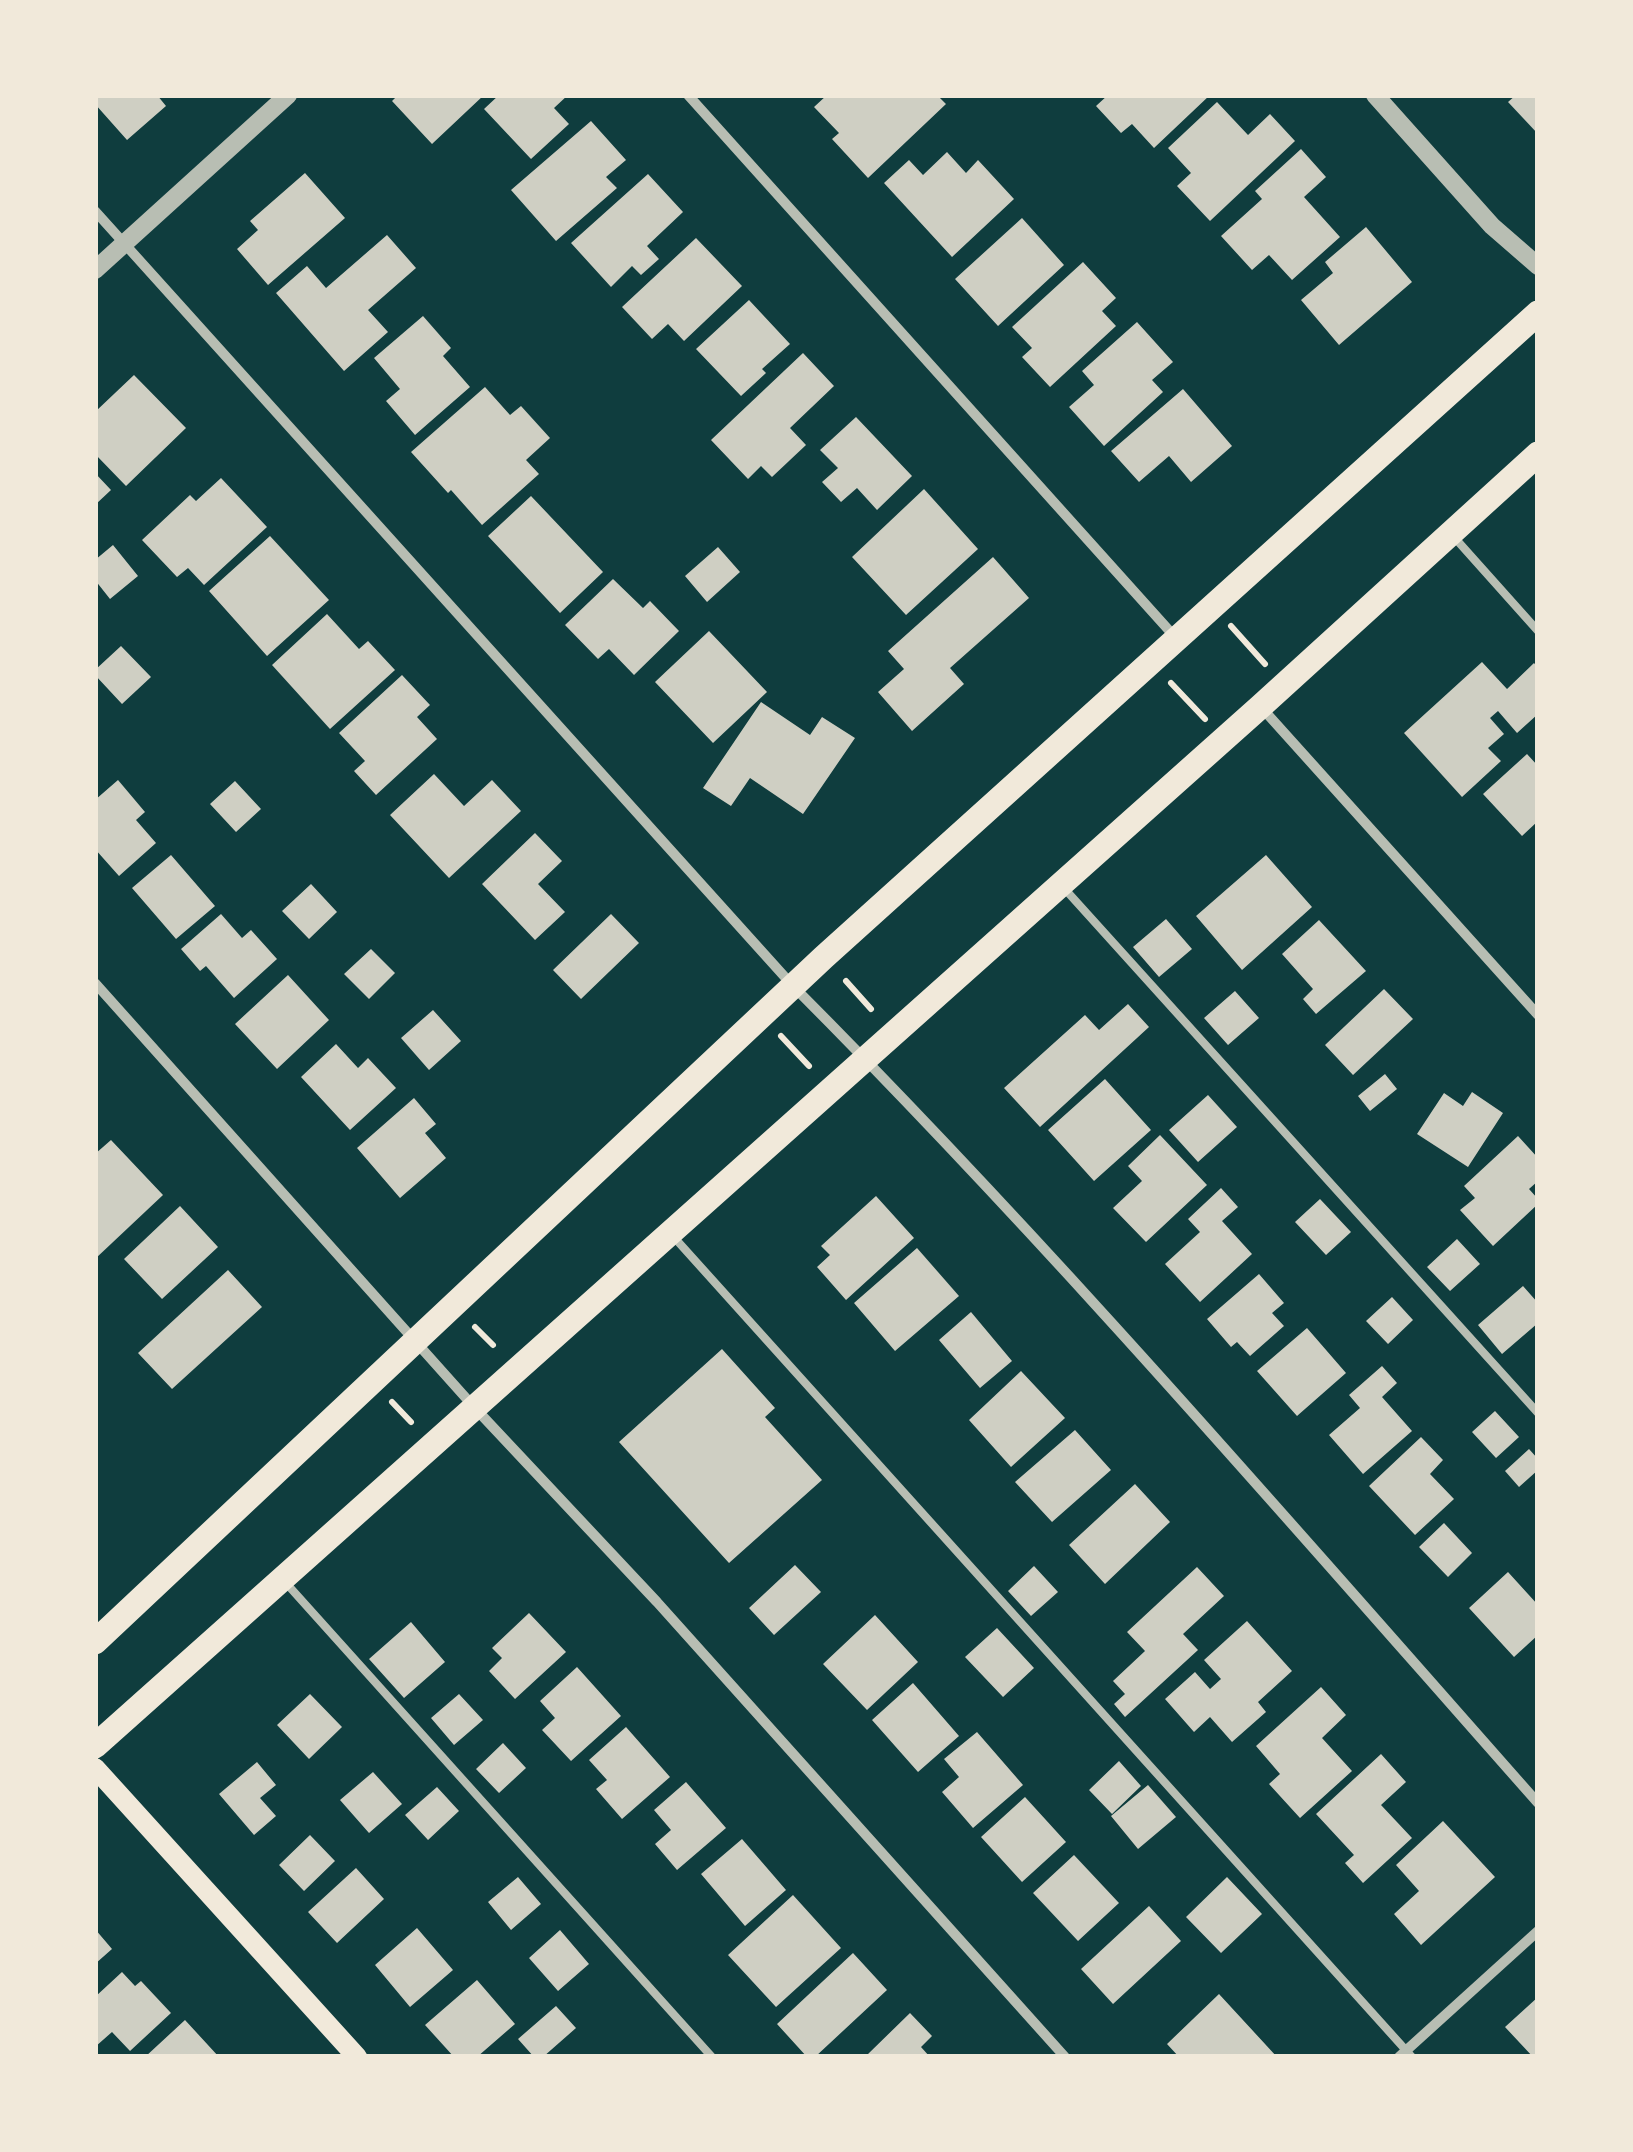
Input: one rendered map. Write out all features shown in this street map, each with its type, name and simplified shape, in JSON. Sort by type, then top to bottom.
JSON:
[{"type":"main road","points":[[95,1642],[793,986],[1538,313]]},
{"type":"main road","points":[[95,1746],[1538,454]]},
{"type":"main road","points":[[95,1768],[357,2057]]},
{"type":"street","points":[[95,270],[288,95]]},
{"type":"street","points":[[688,95],[1176,638]]},
{"type":"street","points":[[1375,95],[1492,226],[1538,266]]},
{"type":"street","points":[[95,211],[793,986],[1076,1282],[1538,1803]]},
{"type":"street","points":[[1261,706],[1538,1015]]},
{"type":"street","points":[[95,984],[1064,2057]]},
{"type":"street","points":[[1405,2055],[1538,1931]]},
{"type":"lane","points":[[1451,534],[1538,630]]},
{"type":"lane","points":[[1060,884],[1538,1413]]},
{"type":"lane","points":[[670,1233],[1405,2055]]},
{"type":"lane","points":[[283,1579],[712,2057]]},
{"type":"path","points":[[1227,621],[1265,664]]},
{"type":"path","points":[[1166,678],[1204,719]]},
{"type":"path","points":[[846,981],[871,1009]]},
{"type":"path","points":[[780,1035],[809,1066]]},
{"type":"path","points":[[475,1327],[493,1345]]},
{"type":"path","points":[[391,1401],[410,1422]]},
{"type":"building","points":[[95,95],[157,95],[166,106],[127,140],[95,104]]},
{"type":"building","points":[[398,95],[484,95],[432,144],[392,101]]},
{"type":"building","points":[[499,95],[568,95],[554,108],[569,124],[531,159],[484,109]]},
{"type":"building","points":[[827,95],[937,95],[946,104],[868,178],[832,139],[839,133],[814,107]]},
{"type":"building","points":[[1108,95],[1210,95],[1154,148],[1132,124],[1121,133],[1096,106]]},
{"type":"building","points":[[1516,95],[1538,95],[1538,134],[1508,102]]},
{"type":"building","points":[[1217,102],[1248,135],[1270,114],[1295,141],[1210,221],[1177,186],[1191,173],[1168,148]]},
{"type":"building","points":[[591,121],[626,160],[606,177],[617,188],[556,241],[511,190]]},
{"type":"building","points":[[1301,149],[1326,177],[1304,197],[1340,237],[1292,280],[1269,255],[1252,270],[1221,236],[1262,199],[1255,191]]},
{"type":"building","points":[[947,152],[966,173],[978,160],[1014,199],[952,257],[884,183],[909,160],[923,175]]},
{"type":"building","points":[[305,173],[345,218],[268,285],[237,249],[258,230],[250,221]]},
{"type":"building","points":[[648,174],[683,212],[647,246],[659,259],[641,275],[632,266],[611,287],[571,243]]},
{"type":"building","points":[[1022,218],[1064,265],[998,326],[955,279]]},
{"type":"building","points":[[1366,227],[1412,282],[1339,345],[1301,300],[1333,273],[1325,262]]},
{"type":"building","points":[[387,235],[416,268],[368,310],[388,332],[344,371],[276,293],[307,266],[326,288]]},
{"type":"building","points":[[696,238],[742,286],[684,341],[668,324],[652,339],[622,307]]},
{"type":"building","points":[[1083,262],[1116,298],[1102,311],[1116,326],[1050,387],[1022,357],[1032,348],[1012,327]]},
{"type":"building","points":[[749,300],[790,344],[762,369],[766,373],[741,396],[696,349]]},
{"type":"building","points":[[423,316],[451,348],[443,356],[470,387],[415,435],[386,401],[400,389],[374,358]]},
{"type":"building","points":[[1137,322],[1173,362],[1152,380],[1163,392],[1104,446],[1069,407],[1094,385],[1082,371]]},
{"type":"building","points":[[803,353],[834,386],[790,428],[806,445],[772,477],[761,466],[748,479],[711,440]]},
{"type":"building","points":[[134,375],[186,428],[126,486],[95,454],[95,412]]},
{"type":"building","points":[[485,387],[510,415],[521,406],[550,438],[526,460],[539,474],[482,525],[411,452]]},
{"type":"building","points":[[1183,389],[1232,446],[1191,482],[1169,456],[1139,482],[1111,451]]},
{"type":"building","points":[[856,417],[912,476],[877,510],[857,488],[841,502],[822,482],[838,468],[820,450]]},
{"type":"building","points":[[95,473],[111,490],[95,505]]},
{"type":"building","points":[[221,478],[267,527],[204,585],[188,568],[177,577],[142,540],[190,495],[196,501]]},
{"type":"building","points":[[924,489],[978,549],[906,615],[852,557]]},
{"type":"building","points":[[531,496],[603,572],[560,613],[488,536]]},
{"type":"building","points":[[270,536],[329,600],[267,656],[209,591]]},
{"type":"building","points":[[113,545],[138,576],[110,599],[95,580],[95,560]]},
{"type":"building","points":[[718,547],[740,572],[707,602],[685,576]]},
{"type":"building","points":[[993,557],[1029,598],[950,668],[964,684],[912,731],[878,692],[904,669],[888,651]]},
{"type":"building","points":[[613,579],[643,608],[650,601],[679,631],[634,675],[609,649],[598,659],[565,625]]},
{"type":"building","points":[[327,614],[359,649],[368,641],[395,670],[330,729],[272,665]]},
{"type":"building","points":[[709,631],[767,692],[713,743],[655,682]]},
{"type":"building","points":[[121,646],[151,677],[122,704],[95,675],[95,670]]},
{"type":"building","points":[[1482,662],[1507,689],[1534,663],[1538,668],[1538,714],[1517,733],[1498,711],[1490,718],[1504,734],[1488,748],[1501,761],[1462,797],[1404,733]]},
{"type":"building","points":[[402,675],[430,705],[417,717],[437,739],[376,795],[354,771],[365,761],[339,733]]},
{"type":"building","points":[[761,702],[810,735],[822,717],[855,738],[803,814],[750,778],[731,806],[703,788]]},
{"type":"building","points":[[1527,754],[1538,766],[1538,821],[1522,836],[1483,794]]},
{"type":"building","points":[[434,774],[464,806],[492,780],[521,811],[449,878],[390,815]]},
{"type":"building","points":[[118,780],[145,812],[136,820],[156,843],[119,876],[95,849],[95,800]]},
{"type":"building","points":[[235,781],[261,809],[236,832],[210,804]]},
{"type":"building","points":[[535,833],[562,861],[538,884],[565,912],[535,940],[482,884]]},
{"type":"building","points":[[171,855],[215,906],[176,939],[132,888]]},
{"type":"building","points":[[1266,855],[1312,907],[1242,970],[1196,916]]},
{"type":"building","points":[[311,884],[337,912],[309,939],[282,911]]},
{"type":"building","points":[[221,914],[242,938],[251,930],[277,959],[234,998],[206,966],[200,971],[181,949]]},
{"type":"building","points":[[611,914],[639,943],[581,999],[553,970]]},
{"type":"building","points":[[1166,919],[1192,949],[1159,977],[1133,947]]},
{"type":"building","points":[[1319,920],[1366,971],[1316,1014],[1303,999],[1313,989],[1282,954]]},
{"type":"building","points":[[371,949],[395,973],[369,999],[344,974]]},
{"type":"building","points":[[288,975],[329,1020],[277,1069],[235,1024]]},
{"type":"building","points":[[1384,989],[1413,1019],[1353,1075],[1325,1045]]},
{"type":"building","points":[[1235,991],[1259,1018],[1228,1045],[1204,1018]]},
{"type":"building","points":[[1128,1004],[1149,1027],[1040,1127],[1004,1088],[1085,1015],[1099,1030]]},
{"type":"building","points":[[433,1010],[461,1041],[429,1070],[401,1038]]},
{"type":"building","points":[[336,1044],[358,1068],[368,1058],[396,1088],[350,1130],[301,1077]]},
{"type":"building","points":[[1385,1074],[1397,1089],[1370,1111],[1358,1096]]},
{"type":"building","points":[[1105,1079],[1151,1130],[1094,1181],[1048,1130]]},
{"type":"building","points":[[1472,1092],[1503,1113],[1468,1167],[1417,1134],[1444,1093],[1463,1106]]},
{"type":"building","points":[[1208,1095],[1237,1127],[1198,1162],[1169,1130]]},
{"type":"building","points":[[414,1098],[436,1124],[425,1133],[446,1158],[400,1198],[357,1148]]},
{"type":"building","points":[[1160,1135],[1207,1185],[1146,1242],[1113,1208],[1142,1181],[1128,1166]]},
{"type":"building","points":[[1518,1136],[1538,1158],[1538,1181],[1529,1189],[1538,1204],[1493,1246],[1460,1210],[1475,1198],[1464,1186]]},
{"type":"building","points":[[111,1140],[163,1195],[95,1259],[95,1154]]},
{"type":"building","points":[[1221,1188],[1238,1207],[1222,1221],[1252,1254],[1200,1302],[1165,1264],[1200,1232],[1188,1219]]},
{"type":"building","points":[[876,1196],[914,1238],[846,1300],[817,1267],[830,1255],[821,1246]]},
{"type":"building","points":[[1320,1199],[1351,1232],[1326,1255],[1295,1222]]},
{"type":"building","points":[[180,1206],[218,1247],[162,1299],[124,1259]]},
{"type":"building","points":[[1457,1239],[1480,1264],[1450,1291],[1427,1267]]},
{"type":"building","points":[[917,1248],[959,1296],[895,1351],[854,1303]]},
{"type":"building","points":[[228,1270],[262,1307],[172,1389],[138,1353]]},
{"type":"building","points":[[1259,1274],[1284,1303],[1272,1313],[1284,1326],[1250,1356],[1237,1342],[1231,1347],[1207,1319]]},
{"type":"building","points":[[1523,1286],[1538,1303],[1538,1323],[1502,1354],[1478,1325]]},
{"type":"building","points":[[1392,1297],[1413,1320],[1388,1344],[1366,1321]]},
{"type":"building","points":[[971,1312],[1012,1361],[980,1388],[939,1340]]},
{"type":"building","points":[[1307,1328],[1346,1373],[1297,1416],[1257,1371]]},
{"type":"building","points":[[722,1349],[775,1408],[765,1417],[822,1480],[729,1563],[619,1442]]},
{"type":"building","points":[[1382,1366],[1397,1383],[1382,1397],[1412,1431],[1363,1474],[1329,1435],[1360,1408],[1349,1395]]},
{"type":"building","points":[[1021,1371],[1065,1418],[1011,1467],[969,1420]]},
{"type":"building","points":[[1495,1411],[1519,1437],[1496,1458],[1472,1432]]},
{"type":"building","points":[[1075,1430],[1111,1470],[1052,1522],[1015,1482]]},
{"type":"building","points":[[1421,1437],[1443,1460],[1430,1474],[1454,1499],[1415,1535],[1369,1486]]},
{"type":"building","points":[[1529,1449],[1538,1459],[1538,1470],[1519,1487],[1505,1471]]},
{"type":"building","points":[[1135,1484],[1170,1522],[1105,1584],[1069,1545]]},
{"type":"building","points":[[1444,1523],[1472,1553],[1448,1577],[1419,1547]]},
{"type":"building","points":[[795,1565],[821,1592],[774,1635],[749,1608]]},
{"type":"building","points":[[1034,1566],[1058,1592],[1031,1616],[1008,1591]]},
{"type":"building","points":[[1197,1567],[1224,1596],[1183,1634],[1198,1650],[1125,1717],[1114,1704],[1125,1694],[1113,1681],[1145,1651],[1127,1632]]},
{"type":"building","points":[[1508,1572],[1538,1605],[1538,1635],[1514,1657],[1469,1608]]},
{"type":"building","points":[[529,1613],[566,1652],[515,1699],[489,1671],[502,1658],[492,1648]]},
{"type":"building","points":[[875,1615],[918,1662],[867,1710],[823,1664]]},
{"type":"building","points":[[1247,1621],[1292,1671],[1258,1702],[1266,1712],[1232,1742],[1210,1717],[1194,1732],[1165,1699],[1195,1672],[1210,1689],[1221,1679],[1204,1660]]},
{"type":"building","points":[[411,1622],[445,1662],[404,1698],[369,1659]]},
{"type":"building","points":[[997,1628],[1034,1668],[1003,1697],[965,1657]]},
{"type":"building","points":[[577,1667],[621,1716],[571,1761],[542,1730],[555,1718],[540,1701]]},
{"type":"building","points":[[913,1683],[959,1736],[918,1772],[872,1720]]},
{"type":"building","points":[[1321,1687],[1346,1715],[1322,1738],[1352,1771],[1300,1818],[1269,1784],[1280,1774],[1256,1746]]},
{"type":"building","points":[[310,1694],[342,1727],[309,1759],[277,1725]]},
{"type":"building","points":[[459,1694],[483,1720],[454,1745],[431,1718]]},
{"type":"building","points":[[626,1727],[670,1777],[622,1819],[596,1789],[607,1780],[589,1760]]},
{"type":"building","points":[[977,1732],[1023,1785],[973,1828],[942,1792],[959,1777],[944,1759]]},
{"type":"building","points":[[503,1743],[526,1768],[499,1793],[476,1769]]},
{"type":"building","points":[[1381,1754],[1406,1782],[1381,1805],[1412,1838],[1363,1883],[1345,1863],[1354,1855],[1316,1814]]},
{"type":"building","points":[[1119,1761],[1141,1786],[1112,1814],[1089,1790]]},
{"type":"building","points":[[257,1762],[276,1785],[260,1798],[276,1816],[254,1835],[219,1794]]},
{"type":"building","points":[[373,1772],[402,1804],[369,1833],[340,1800]]},
{"type":"building","points":[[686,1782],[726,1828],[677,1870],[655,1844],[671,1830],[654,1810]]},
{"type":"building","points":[[1148,1785],[1176,1817],[1138,1849],[1111,1816]]},
{"type":"building","points":[[437,1787],[459,1811],[428,1840],[405,1815]]},
{"type":"building","points":[[1025,1797],[1066,1842],[1022,1882],[981,1837]]},
{"type":"building","points":[[1443,1821],[1495,1877],[1421,1945],[1394,1914],[1419,1891],[1396,1865]]},
{"type":"building","points":[[310,1835],[335,1861],[304,1891],[279,1865]]},
{"type":"building","points":[[742,1839],[786,1890],[745,1926],[701,1874]]},
{"type":"building","points":[[1074,1855],[1119,1903],[1078,1941],[1033,1893]]},
{"type":"building","points":[[356,1868],[384,1899],[337,1943],[308,1912]]},
{"type":"building","points":[[518,1877],[541,1904],[511,1930],[488,1902]]},
{"type":"building","points":[[1227,1877],[1262,1914],[1221,1953],[1186,1917]]},
{"type":"building","points":[[793,1895],[841,1948],[776,2007],[728,1955]]},
{"type":"building","points":[[1149,1906],[1181,1941],[1113,2004],[1081,1969]]},
{"type":"building","points":[[417,1928],[453,1970],[410,2007],[375,1965]]},
{"type":"building","points":[[95,1929],[112,1949],[95,1964]]},
{"type":"building","points":[[560,1930],[589,1964],[558,1991],[529,1958]]},
{"type":"building","points":[[853,1953],[887,1990],[815,2057],[807,2057],[777,2024]]},
{"type":"building","points":[[122,1972],[135,1986],[141,1981],[171,2013],[130,2051],[112,2032],[95,2047],[95,1997]]},
{"type":"building","points":[[477,1980],[515,2024],[477,2057],[454,2057],[425,2025]]},
{"type":"building","points":[[1219,1994],[1277,2057],[1179,2057],[1167,2044]]},
{"type":"building","points":[[1538,1997],[1538,2057],[1533,2057],[1505,2027]]},
{"type":"building","points":[[556,2006],[576,2028],[543,2057],[534,2057],[518,2039]]},
{"type":"building","points":[[910,2013],[932,2036],[921,2047],[930,2057],[868,2054]]},
{"type":"building","points":[[185,2020],[219,2057],[145,2057]]}]
